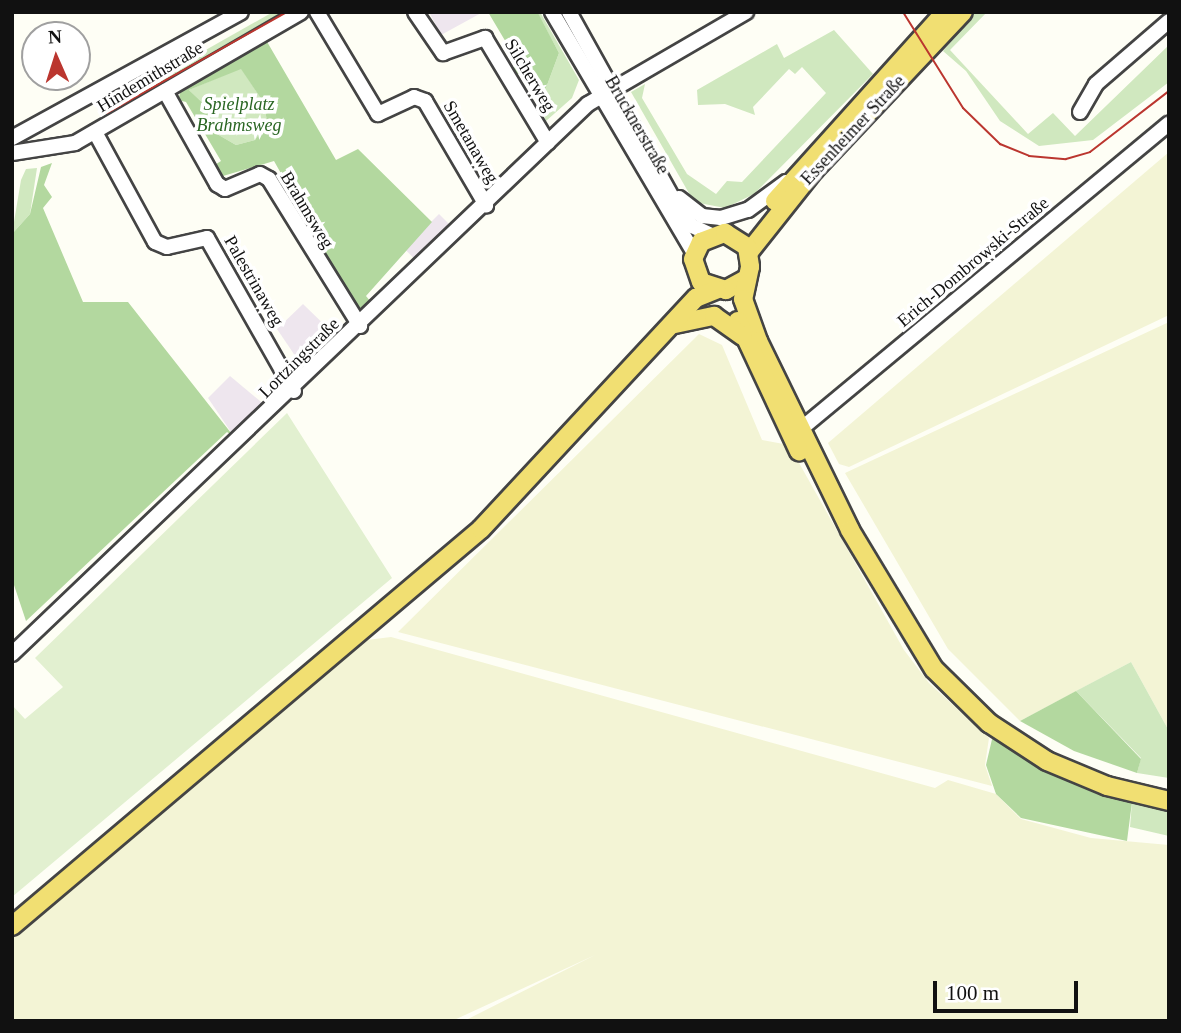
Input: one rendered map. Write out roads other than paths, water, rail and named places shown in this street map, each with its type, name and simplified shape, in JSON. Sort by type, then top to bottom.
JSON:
[{"type":"main road","name":"Essenheimer Straße","points":[[732,234],[747,229],[790,178],[945,12]]},
{"type":"main road","name":"Essenheimer Straße","points":[[749,252],[814,170],[963,12]]},
{"type":"main road","points":[[481,529],[687,292],[694,272],[694,253],[711,234],[732,234],[749,252],[744,280],[750,322],[850,530],[914,641],[981,716],[1062,769],[1169,801]]},
{"type":"main road","points":[[694,272],[731,303],[743,336],[806,465],[850,530]]},
{"type":"main road","points":[[12,926],[481,529],[700,294],[744,280]]},
{"type":"main road","points":[[669,326],[708,315],[743,336]]},
{"type":"street","name":"Hindemithstraße","points":[[12,153],[56,148],[95,132],[301,12]]},
{"type":"street","name":"Smetanaweg","points":[[317,12],[378,114],[415,97],[425,101],[485,205]]},
{"type":"street","name":"Silcherweg","points":[[415,12],[443,53],[485,38],[548,143]]},
{"type":"street","name":"Brucknerstraße","points":[[552,12],[692,226],[711,234]]},
{"type":"street","name":"Brucknerstraße","points":[[569,12],[605,92],[694,253]]},
{"type":"street","name":"Lortzingstraße","points":[[12,654],[294,391],[548,143],[605,92],[746,12]]},
{"type":"street","name":"Hindemithstraße","points":[[12,138],[232,15]]},
{"type":"street","points":[[1080,112],[1096,84],[1169,21]]},
{"type":"street","name":"Brahmsweg","points":[[165,90],[217,184],[225,189],[260,174],[269,179],[360,326]]},
{"type":"street","points":[[47,120],[46,136],[56,148]]},
{"type":"street","name":"Erich-Dombrowski-Straße","points":[[801,429],[1169,124]]},
{"type":"street","name":"Palestrinaweg","points":[[95,132],[155,242],[167,247],[207,238],[294,391]]},
{"type":"street","points":[[659,172],[691,210],[721,218],[748,210],[790,178]]},
{"type":"tram line","points":[[107,113],[287,12]]},
{"type":"tram line","points":[[903,12],[963,108],[1000,144],[1029,156],[1066,159],[1090,152],[1169,91]]},
{"type":"park label","name":"Spielplatz Brahmsweg","points":[[239,115]]}]
